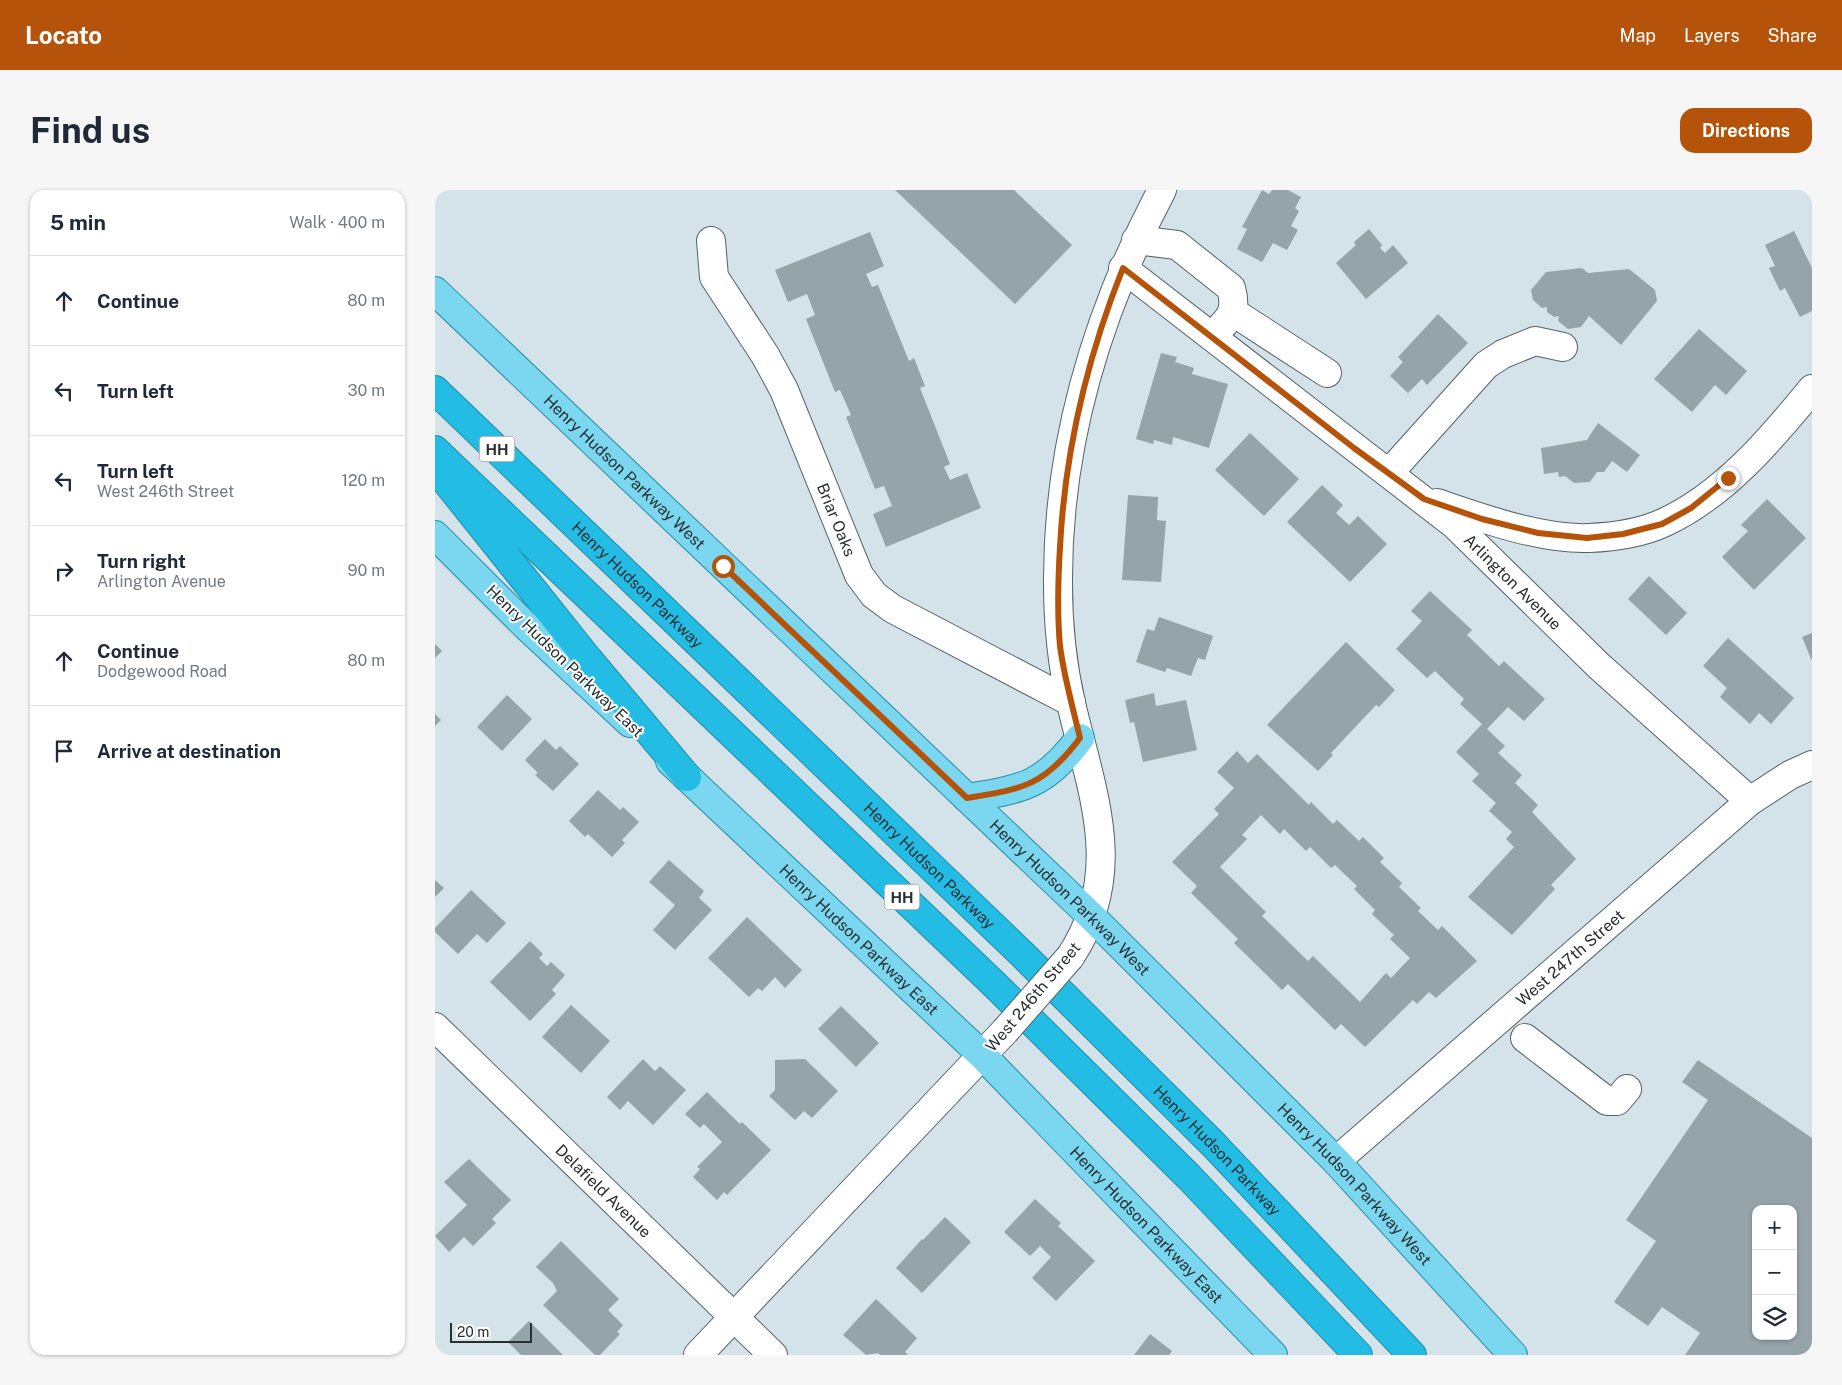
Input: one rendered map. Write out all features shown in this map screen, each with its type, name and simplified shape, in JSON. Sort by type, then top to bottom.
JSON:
[{"type":"highway","name":"Henry Hudson Parkway","points":[[435,390],[1024,956],[1213,1144],[1412,1355]]},
{"type":"highway","name":"HH","points":[[435,450],[996,986],[1189,1177],[1358,1355]]},
{"type":"highway","points":[[435,467],[588,658],[687,777]]},
{"type":"main road","name":"Henry Hudson Parkway West","points":[[435,291],[1091,916],[1336,1161],[1513,1355]]},
{"type":"main road","name":"Henry Hudson Parkway East","points":[[435,535],[525,625],[983,1056],[1273,1355]]},
{"type":"main road","points":[[967,798],[1029,785],[1047,775],[1063,760],[1080,738]]},
{"type":"street","name":"West 246th Street","points":[[698,1355],[983,1056],[1070,957],[1082,940],[1091,916],[1100,879],[1100,820],[1094,786],[1071,702],[1060,646],[1058,583],[1062,514],[1069,453],[1084,385],[1104,314],[1135,240],[1162,190]]},
{"type":"street","points":[[1135,240],[1177,245],[1217,274],[1231,288],[1234,299],[1233,312],[1212,336]]},
{"type":"street","name":"Briar Oaks","points":[[711,241],[714,278],[765,355],[784,390],[859,575],[875,594],[893,608],[1071,702]]},
{"type":"street","name":"Arlington Avenue","points":[[1123,268],[1424,499],[1455,525],[1599,666],[1750,801]]},
{"type":"street","points":[[1233,312],[1327,373]]},
{"type":"street","points":[[1389,473],[1486,365],[1503,354],[1535,341],[1563,347]]},
{"type":"street","points":[[1424,499],[1482,519],[1538,533],[1577,537],[1623,534],[1662,524],[1691,508],[1728,478],[1763,444],[1812,388]]},
{"type":"street","name":"West 247th Street","points":[[1336,1161],[1750,801],[1790,775],[1812,765]]},
{"type":"street","name":"Delafield Avenue","points":[[435,1027],[773,1355]]},
{"type":"street","points":[[1525,1038],[1607,1101],[1617,1101],[1627,1089]]},
{"type":"street","points":[[734,1318],[748,1355]]},
{"type":"building","points":[[895,190],[1014,190],[1072,245],[1015,304]]},
{"type":"building","points":[[1262,190],[1269,194],[1272,190],[1288,190],[1301,197],[1295,208],[1299,211],[1291,226],[1298,230],[1287,250],[1273,243],[1262,262],[1237,249],[1247,229],[1242,227]]},
{"type":"building","points":[[1369,229],[1382,245],[1380,248],[1385,253],[1393,245],[1408,263],[1366,299],[1336,263],[1356,245],[1354,242]]},
{"type":"building","points":[[1794,231],[1812,268],[1812,311],[1800,317],[1785,288],[1780,291],[1769,268],[1775,266],[1765,245]]},
{"type":"building","points":[[870,232],[884,266],[866,274],[872,287],[878,285],[909,361],[914,358],[925,386],[920,388],[950,464],[944,467],[950,480],[967,473],[981,508],[886,547],[873,514],[892,506],[884,486],[875,489],[846,417],[851,415],[840,390],[835,392],[806,319],[815,315],[807,294],[788,302],[775,270]]},
{"type":"building","points":[[1582,268],[1588,273],[1629,269],[1655,290],[1657,301],[1621,345],[1589,316],[1581,327],[1568,329],[1558,321],[1559,316],[1554,317],[1547,312],[1547,307],[1542,308],[1533,300],[1531,290],[1546,272]]},
{"type":"building","points":[[1438,314],[1468,343],[1427,385],[1422,379],[1408,393],[1390,376],[1403,362],[1398,357]]},
{"type":"building","points":[[1699,329],[1747,371],[1726,395],[1715,385],[1692,412],[1654,379]]},
{"type":"building","points":[[1161,353],[1177,357],[1175,362],[1194,368],[1192,374],[1228,384],[1209,448],[1173,437],[1172,445],[1154,440],[1153,444],[1136,439]]},
{"type":"building","points":[[1598,423],[1640,455],[1627,472],[1612,461],[1604,472],[1597,472],[1590,482],[1574,483],[1565,476],[1559,477],[1558,472],[1544,474],[1541,448],[1587,440]]},
{"type":"building","points":[[1250,433],[1299,479],[1264,516],[1215,470]]},
{"type":"building","points":[[1322,485],[1343,505],[1336,513],[1349,525],[1358,516],[1387,544],[1350,582],[1287,522]]},
{"type":"building","points":[[1128,495],[1158,497],[1157,520],[1166,521],[1161,582],[1122,580]]},
{"type":"building","points":[[1767,499],[1806,538],[1754,590],[1722,557],[1748,531],[1741,525]]},
{"type":"building","points":[[1649,576],[1687,613],[1666,635],[1628,599]]},
{"type":"building","points":[[1430,591],[1472,630],[1467,635],[1499,666],[1504,661],[1545,699],[1524,721],[1508,707],[1487,729],[1505,746],[1498,753],[1522,775],[1515,783],[1538,805],[1532,812],[1576,859],[1551,885],[1555,889],[1512,935],[1468,897],[1514,847],[1506,839],[1512,832],[1489,811],[1496,803],[1472,781],[1479,774],[1456,752],[1482,724],[1460,704],[1464,699],[1435,671],[1427,678],[1396,649],[1422,621],[1411,611]]},
{"type":"building","points":[[1159,617],[1213,636],[1205,660],[1198,658],[1191,676],[1167,668],[1165,672],[1136,662],[1147,629],[1154,631]]},
{"type":"building","points":[[1812,633],[1812,661],[1802,637]]},
{"type":"building","points":[[1728,638],[1794,698],[1771,724],[1759,713],[1750,724],[1720,697],[1727,688],[1703,666]]},
{"type":"building","points":[[1346,642],[1395,690],[1379,707],[1376,705],[1331,753],[1333,755],[1318,771],[1267,725]]},
{"type":"building","points":[[435,644],[442,651],[435,658]]},
{"type":"building","points":[[1154,693],[1156,706],[1186,700],[1197,750],[1143,762],[1134,722],[1130,723],[1125,700]]},
{"type":"building","points":[[507,695],[532,719],[502,751],[477,727]]},
{"type":"building","points":[[435,714],[441,720],[435,726]]},
{"type":"building","points":[[545,739],[556,750],[560,746],[579,764],[553,791],[535,775],[538,773],[525,760]]},
{"type":"building","points":[[1237,751],[1248,763],[1257,754],[1309,805],[1311,802],[1333,824],[1337,820],[1359,841],[1363,837],[1384,858],[1380,862],[1402,883],[1399,887],[1421,908],[1418,911],[1438,930],[1442,926],[1477,961],[1436,998],[1429,992],[1417,1004],[1413,1000],[1365,1047],[1341,1024],[1335,1030],[1288,984],[1282,990],[1234,943],[1238,939],[1191,893],[1197,886],[1172,862],[1219,814],[1214,809],[1234,788],[1217,772]],"holes":[[[1261,815],[1280,834],[1284,829],[1306,851],[1310,847],[1331,868],[1335,865],[1357,886],[1354,889],[1375,910],[1372,914],[1394,935],[1390,939],[1410,958],[1391,978],[1386,973],[1360,1002],[1313,956],[1308,961],[1262,916],[1266,912],[1220,867],[1247,839],[1242,835]]]},
{"type":"building","points":[[598,790],[620,810],[623,807],[639,822],[622,840],[625,843],[612,857],[588,834],[585,837],[569,821]]},
{"type":"building","points":[[669,860],[704,891],[699,898],[712,910],[675,950],[653,930],[675,905],[649,882]]},
{"type":"building","points":[[435,880],[444,888],[435,897]]},
{"type":"building","points":[[471,890],[506,923],[487,943],[477,934],[458,954],[435,932],[435,928]]},
{"type":"building","points":[[747,917],[802,970],[785,988],[775,977],[762,991],[758,988],[749,997],[708,958]]},
{"type":"building","points":[[530,941],[543,954],[539,958],[547,966],[551,962],[565,975],[552,990],[556,994],[530,1021],[490,982]]},
{"type":"building","points":[[571,1005],[610,1041],[581,1073],[542,1037]]},
{"type":"building","points":[[841,1006],[879,1043],[856,1067],[818,1029]]},
{"type":"building","points":[[643,1059],[655,1071],[660,1066],[686,1090],[653,1125],[628,1101],[620,1110],[607,1097]]},
{"type":"building","points":[[805,1059],[838,1091],[812,1118],[804,1111],[795,1120],[769,1096],[775,1090],[775,1060]]},
{"type":"building","points":[[1698,1060],[1812,1138],[1812,1355],[1685,1355],[1700,1333],[1662,1307],[1648,1326],[1614,1302],[1656,1241],[1626,1220],[1708,1100],[1682,1082]]},
{"type":"building","points":[[707,1092],[740,1124],[742,1122],[771,1150],[727,1195],[724,1192],[717,1200],[693,1177],[700,1169],[697,1167],[722,1142],[704,1124],[700,1128],[685,1114]]},
{"type":"building","points":[[469,1159],[511,1200],[492,1219],[496,1223],[473,1246],[464,1237],[449,1252],[435,1236],[467,1205],[444,1182]]},
{"type":"building","points":[[1035,1199],[1061,1223],[1058,1226],[1095,1261],[1056,1301],[1032,1278],[1051,1257],[1040,1246],[1030,1256],[1004,1232]]},
{"type":"building","points":[[945,1217],[971,1242],[922,1293],[896,1268]]},
{"type":"building","points":[[561,1241],[619,1299],[608,1310],[623,1325],[617,1332],[620,1334],[600,1355],[595,1355],[543,1305],[557,1291],[553,1283],[536,1267]]},
{"type":"building","points":[[876,1299],[917,1338],[905,1352],[908,1355],[880,1355],[878,1353],[866,1355],[843,1335]]},
{"type":"building","points":[[529,1321],[563,1355],[521,1355],[508,1342]]},
{"type":"building","points":[[1150,1334],[1172,1351],[1169,1355],[1134,1355]]},
{"type":"route","points":[[723,566],[967,798],[1029,785],[1047,775],[1063,760],[1080,738],[1060,646],[1058,583],[1062,514],[1069,453],[1079,404],[1104,314],[1123,268],[1354,448],[1424,499],[1482,519],[1538,533],[1587,538],[1623,534],[1662,524],[1691,508],[1728,478]]}]
